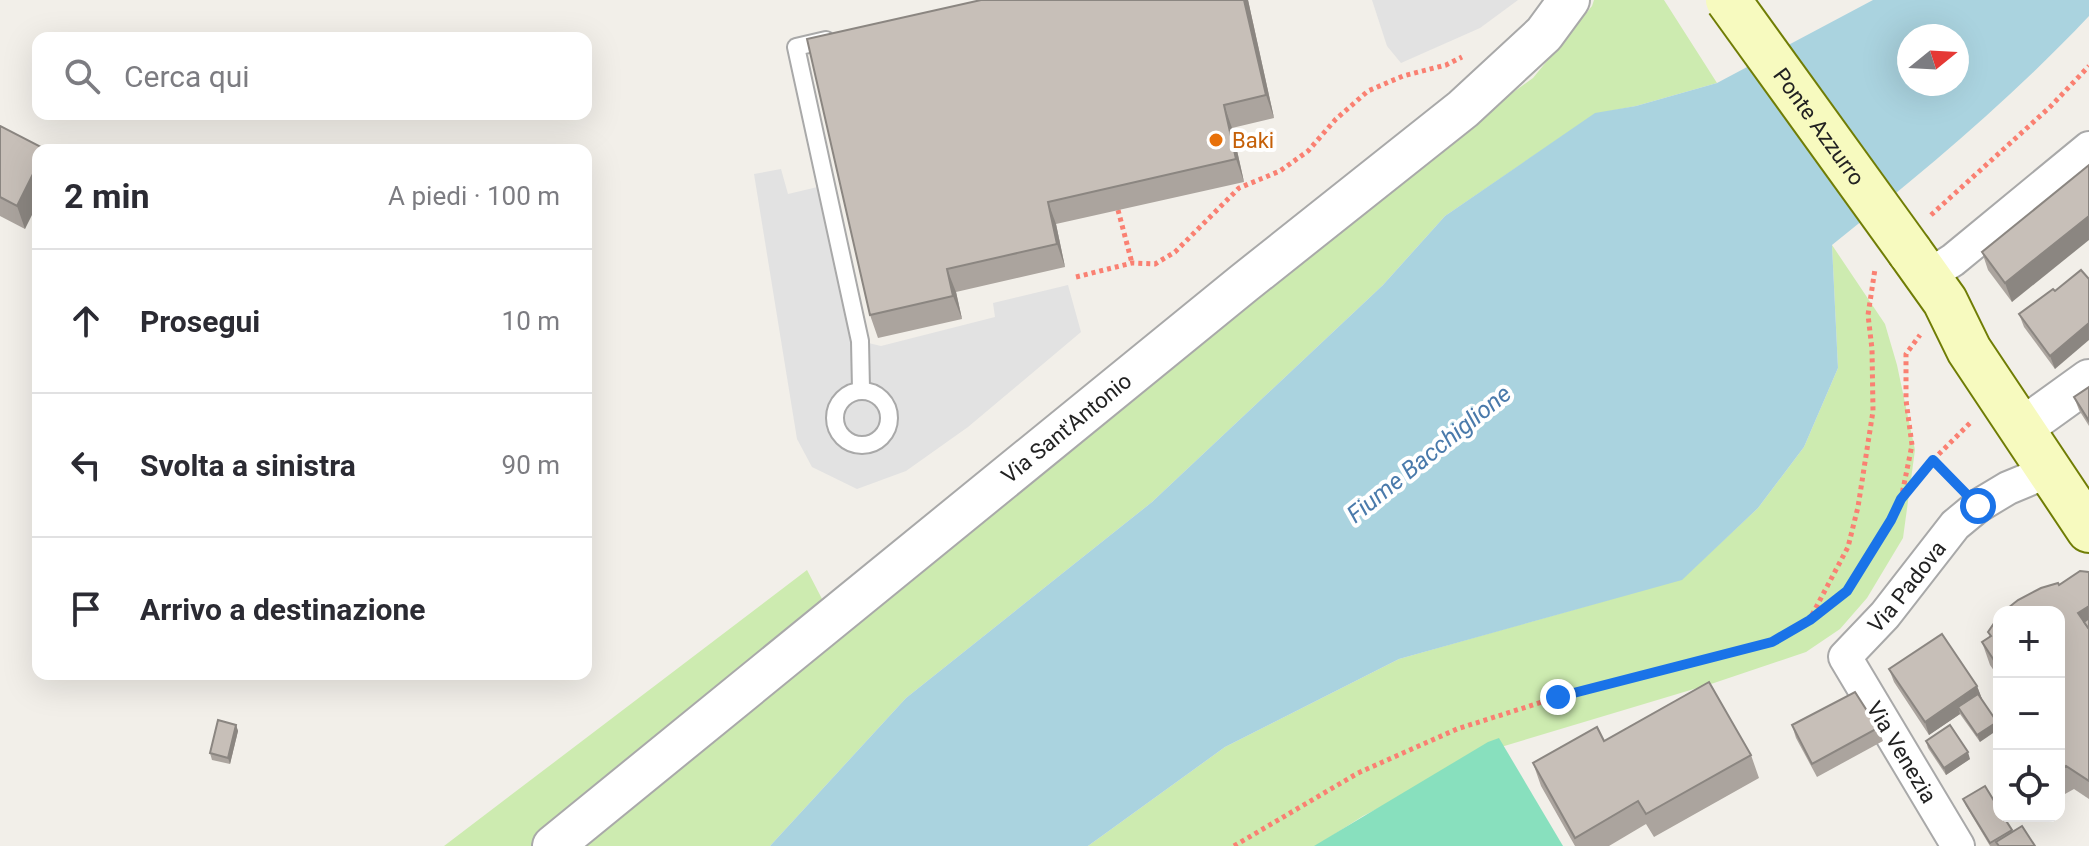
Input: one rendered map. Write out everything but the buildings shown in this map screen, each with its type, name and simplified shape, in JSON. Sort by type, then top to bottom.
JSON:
[{"type":"main road","name":"Ponte Azzurro","points":[[1728,0],[1916,286]]},
{"type":"main road","points":[[1916,286],[1978,333],[2089,497]]},
{"type":"main road","points":[[1916,286],[1969,350],[2089,530]]},
{"type":"street","name":"Via Sant'Antonio","points":[[553,846],[1244,283],[1463,109],[1544,34],[1569,0]]},
{"type":"street","points":[[1916,286],[1953,260],[2089,148]]},
{"type":"street","points":[[2035,419],[2089,380]]},
{"type":"street","name":"Via Padova","points":[[1845,657],[1885,615],[1955,525],[1978,506],[2008,488],[2049,471]]},
{"type":"street","name":"Via Venezia","points":[[1845,657],[1958,846]]},
{"type":"lane","points":[[839,37],[796,47],[860,341],[861,389]]},
{"type":"path","points":[[1076,277],[1132,263],[1155,264],[1175,252],[1239,188],[1280,171],[1308,151],[1336,119],[1368,91],[1403,76],[1446,65],[1473,52]]},
{"type":"path","points":[[1943,202],[2050,107],[2089,66]]},
{"type":"path","points":[[1118,210],[1132,263]]},
{"type":"path","points":[[1901,499],[1912,445],[1906,400],[1906,354],[1916,337],[1916,286]]},
{"type":"path","points":[[1810,620],[1848,547],[1858,507],[1873,411],[1868,315],[1916,286]]},
{"type":"path","points":[[1234,846],[1358,773],[1457,729],[1558,697],[1772,642],[1810,620],[1847,591],[1901,499],[1933,460],[1980,412]]},
{"type":"path","points":[[1933,460],[1978,506]]},
{"type":"green space","points":[[1594,0],[1664,0],[1717,83],[1595,114],[1445,216],[1383,285],[1152,502],[906,698],[770,846],[444,846],[807,570],[833,620],[1248,284],[1533,78]]},
{"type":"green space","points":[[1832,245],[1885,324],[1915,450],[1903,538],[1867,598],[1840,629],[1806,652],[1501,747],[1363,816],[1316,846],[1088,846],[1225,747],[1399,659],[1682,579],[1758,508],[1804,447],[1838,368]]},
{"type":"green space","points":[[1499,738],[1563,846],[1314,846],[1488,742]]},
{"type":"shaded area","points":[[1372,0],[1518,0],[1480,28],[1401,63],[1387,46]]},
{"type":"shaded area","points":[[781,169],[788,194],[826,185],[860,341],[881,346],[995,317],[993,303],[1068,285],[1081,332],[968,427],[906,471],[857,489],[812,467],[797,439],[754,174]]},
{"type":"water","name":"Fiume Bacchiglione","points":[[1873,0],[2089,0],[2089,16],[2028,77],[1932,163],[1832,245],[1838,368],[1804,447],[1758,508],[1682,580],[1399,659],[1225,747],[1088,846],[770,846],[906,698],[1152,502],[1383,285],[1445,216],[1595,113],[1636,106],[1717,83]]},
{"type":"place","name":"Baki","points":[[1216,140]]},
{"type":"route","points":[[1558,697],[1772,642],[1810,620],[1847,591],[1901,499],[1933,460],[1978,506]]}]
